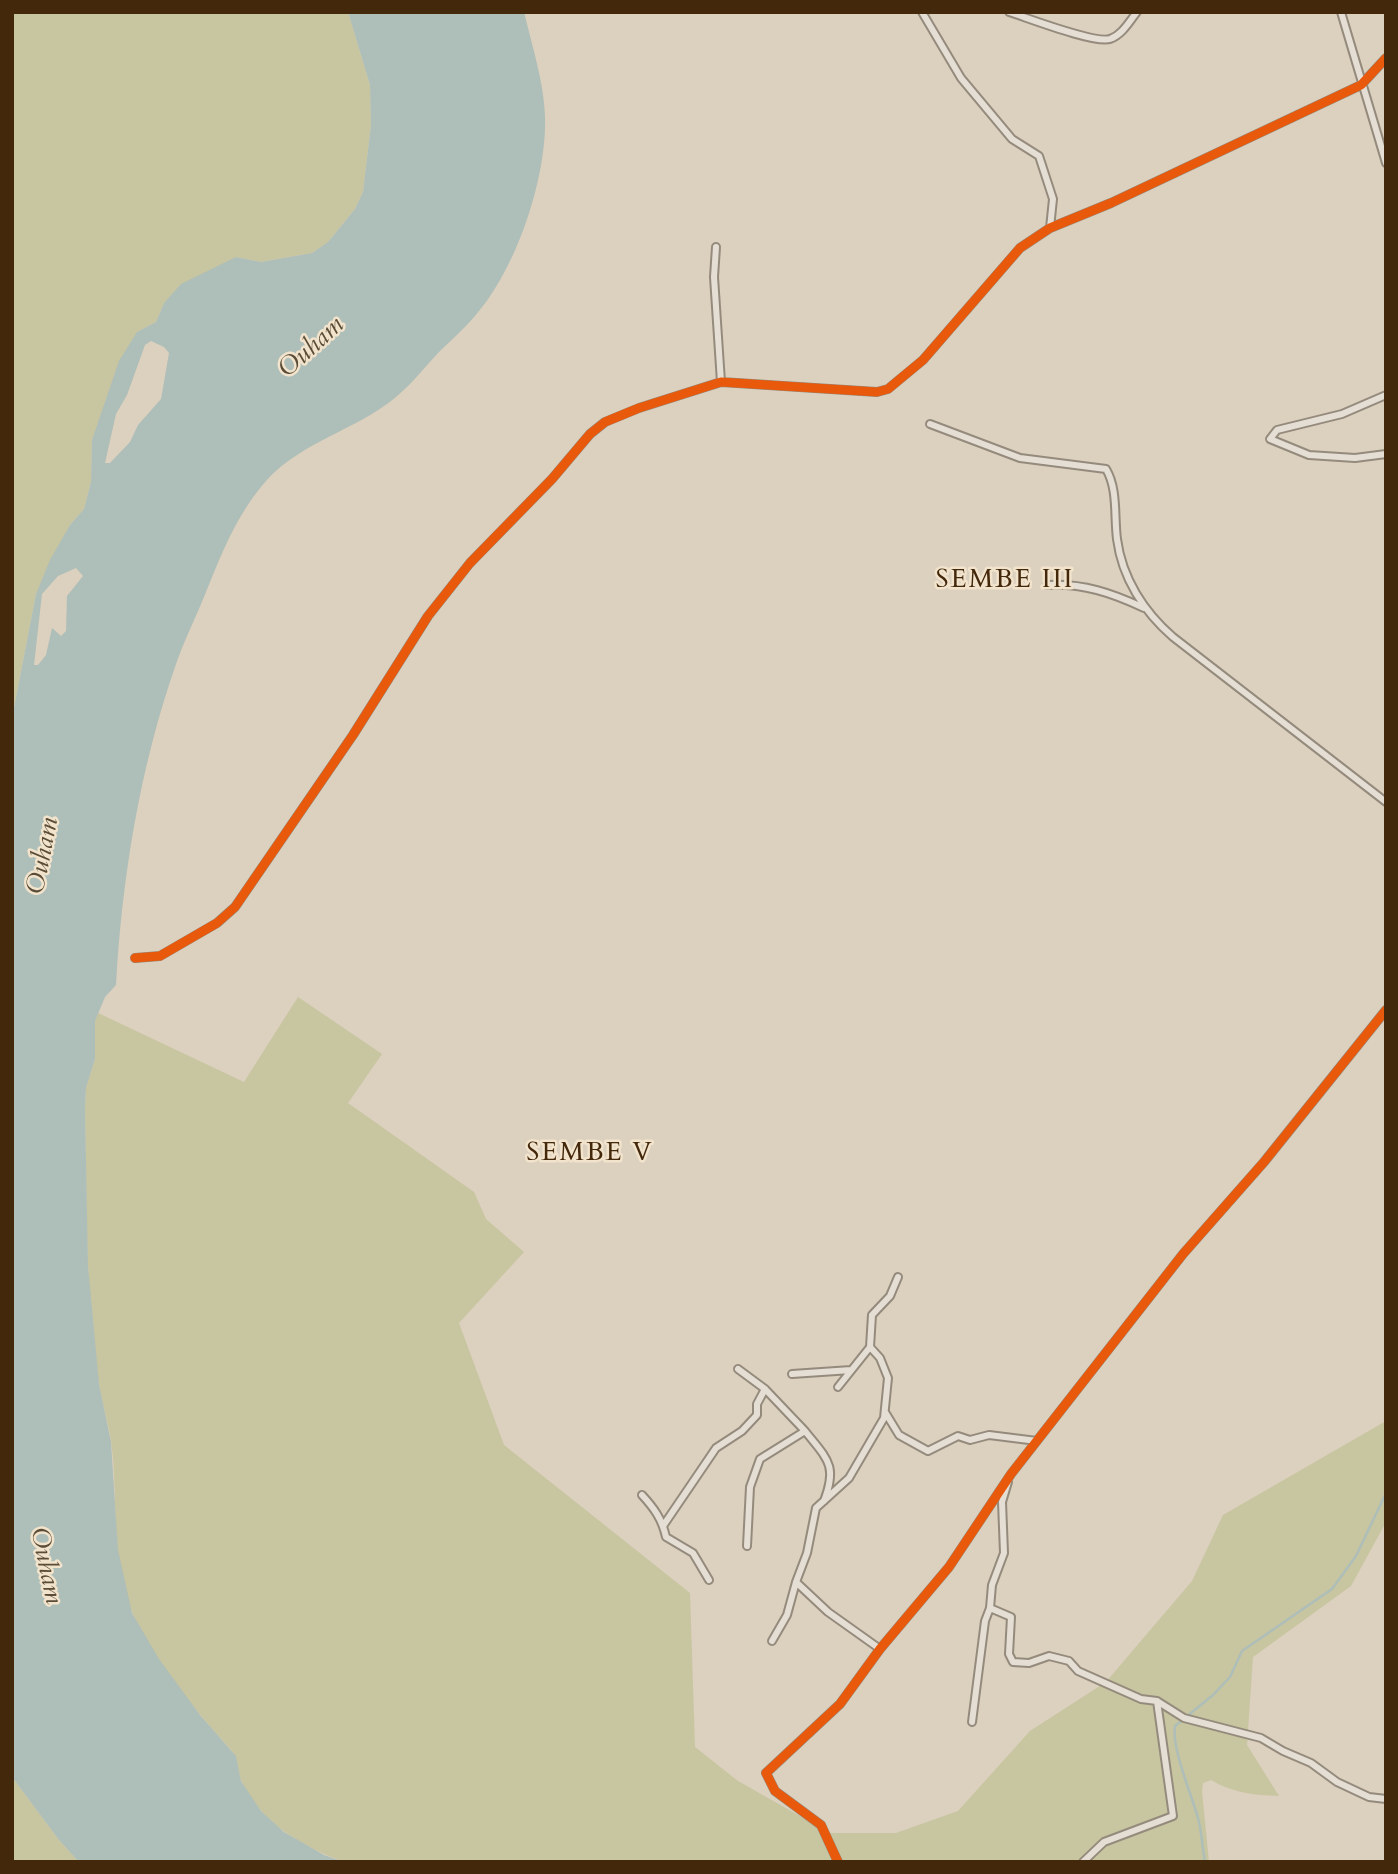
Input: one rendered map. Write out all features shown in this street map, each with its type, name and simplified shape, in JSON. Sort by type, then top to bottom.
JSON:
[{"type":"street","points":[[922,12],[961,78],[1012,139],[1039,156],[1053,199],[1050,228]]},
{"type":"street","points":[[1009,12],[1091,38],[1108,40],[1122,32],[1137,12]]},
{"type":"street","points":[[1341,12],[1386,163]]},
{"type":"street","points":[[135,958],[160,956],[217,923],[235,908],[353,736],[428,616],[470,563],[552,479],[590,434],[605,422],[639,408],[722,382],[877,393],[888,389],[923,360],[1020,248],[1050,228],[1111,203],[1361,85],[1386,58]]},
{"type":"street","points":[[716,247],[714,277],[722,382]]},
{"type":"street","points":[[1386,395],[1342,414],[1278,430],[1269,439],[1309,455],[1355,458],[1386,454]]},
{"type":"street","points":[[930,424],[1020,458],[1106,469],[1112,480],[1117,541],[1125,573],[1155,621],[1173,638],[1386,802]]},
{"type":"street","points":[[1047,585],[1072,583],[1114,593],[1146,608]]},
{"type":"street","points":[[838,1862],[821,1825],[775,1791],[766,1773],[840,1704],[880,1649],[949,1567],[1011,1474],[1183,1254],[1264,1162],[1386,1010]]},
{"type":"street","points":[[838,1387],[870,1347],[872,1315],[890,1296],[898,1276]]},
{"type":"street","points":[[772,1641],[787,1615],[807,1553],[816,1508],[849,1478],[884,1418],[888,1378],[880,1357],[870,1347]]},
{"type":"street","points":[[738,1369],[765,1389],[805,1431],[830,1463],[830,1485],[823,1504]]},
{"type":"street","points":[[792,1374],[851,1370]]},
{"type":"street","points":[[663,1526],[716,1448],[742,1431],[757,1415],[757,1404],[765,1389]]},
{"type":"street","points":[[884,1410],[899,1435],[928,1451],[958,1436],[970,1440],[989,1435],[1037,1441]]},
{"type":"street","points":[[747,1546],[750,1487],[760,1459],[805,1431]]},
{"type":"street","points":[[972,1722],[985,1621],[990,1608],[992,1586],[1004,1553],[1002,1502],[1011,1474]]},
{"type":"street","points":[[642,1495],[656,1509],[666,1537],[693,1553],[709,1580]]},
{"type":"street","points":[[796,1582],[828,1612],[880,1649]]},
{"type":"street","points":[[990,1608],[1011,1617],[1009,1654],[1013,1662],[1030,1663],[1049,1656],[1069,1661],[1078,1671],[1141,1699],[1157,1701],[1184,1718],[1261,1738],[1311,1763],[1337,1782],[1368,1797],[1386,1800]]},
{"type":"street","points":[[1083,1862],[1104,1842],[1173,1816],[1157,1701]]},
{"type":"shaded area","points":[[12,12],[348,12],[370,85],[371,125],[363,192],[355,209],[328,242],[312,253],[261,262],[236,257],[164,303],[156,322],[137,332],[92,440],[91,482],[84,509],[70,525],[36,594],[12,718]]},
{"type":"shaded area","points":[[298,997],[382,1054],[348,1103],[474,1192],[486,1219],[524,1252],[459,1323],[504,1445],[690,1593],[695,1747],[738,1781],[830,1833],[896,1833],[958,1811],[1030,1731],[1106,1682],[1192,1581],[1223,1515],[1386,1421],[1386,1522],[1351,1586],[1253,1657],[1247,1745],[1279,1796],[1244,1793],[1211,1780],[1203,1783],[1209,1862],[344,1862],[313,1849],[285,1832],[260,1810],[250,1797],[240,1778],[232,1751],[190,1703],[165,1669],[142,1633],[125,1594],[118,1551],[111,1441],[99,1384],[91,1316],[85,1109],[86,1088],[95,1059],[95,1021],[98,1013],[244,1082]]},
{"type":"shaded area","points":[[12,1777],[59,1840],[79,1862],[12,1862]]},
{"type":"water","name":"Ouham","points":[[348,12],[524,12],[540,77],[545,117],[541,167],[535,195],[504,274],[471,321],[394,398],[371,414],[304,450],[274,473],[251,500],[228,540],[179,655],[152,742],[128,863],[116,985],[105,997],[95,1021],[95,1059],[86,1088],[85,1109],[88,1266],[99,1384],[111,1442],[118,1550],[132,1613],[159,1659],[200,1715],[236,1756],[241,1781],[261,1811],[284,1832],[324,1855],[344,1862],[79,1862],[12,1777],[12,718],[36,594],[50,560],[70,525],[84,509],[91,482],[92,440],[119,361],[137,332],[156,322],[164,303],[181,284],[236,257],[261,262],[312,253],[328,242],[355,209],[363,192],[371,125],[370,85]],"holes":[[[151,341],[164,347],[169,353],[161,399],[138,425],[130,442],[110,463],[105,463],[116,414],[127,395],[145,345]],[[76,568],[83,576],[67,596],[66,631],[61,636],[52,628],[46,655],[38,665],[34,665],[42,594],[58,576]]]},
{"type":"waterway","points":[[1205,1862],[1199,1823],[1176,1746],[1175,1726],[1213,1695],[1230,1677],[1242,1651],[1332,1589],[1356,1556],[1386,1493]]},
{"type":"cycle path","points":[[135,958],[160,956],[217,923],[235,907],[353,735],[428,616],[470,563],[552,479],[590,434],[605,422],[639,408],[721,382],[877,392],[888,389],[923,360],[1020,248],[1050,228],[1111,203],[1361,85],[1386,58]]},
{"type":"cycle path","points":[[838,1862],[821,1825],[775,1791],[766,1773],[840,1704],[880,1649],[949,1567],[1011,1474],[1183,1254],[1264,1162],[1386,1010]]},
{"type":"district","name":"SEMBE III","points":[[1005,581]]},
{"type":"district","name":"SEMBE V","points":[[590,1154]]}]
